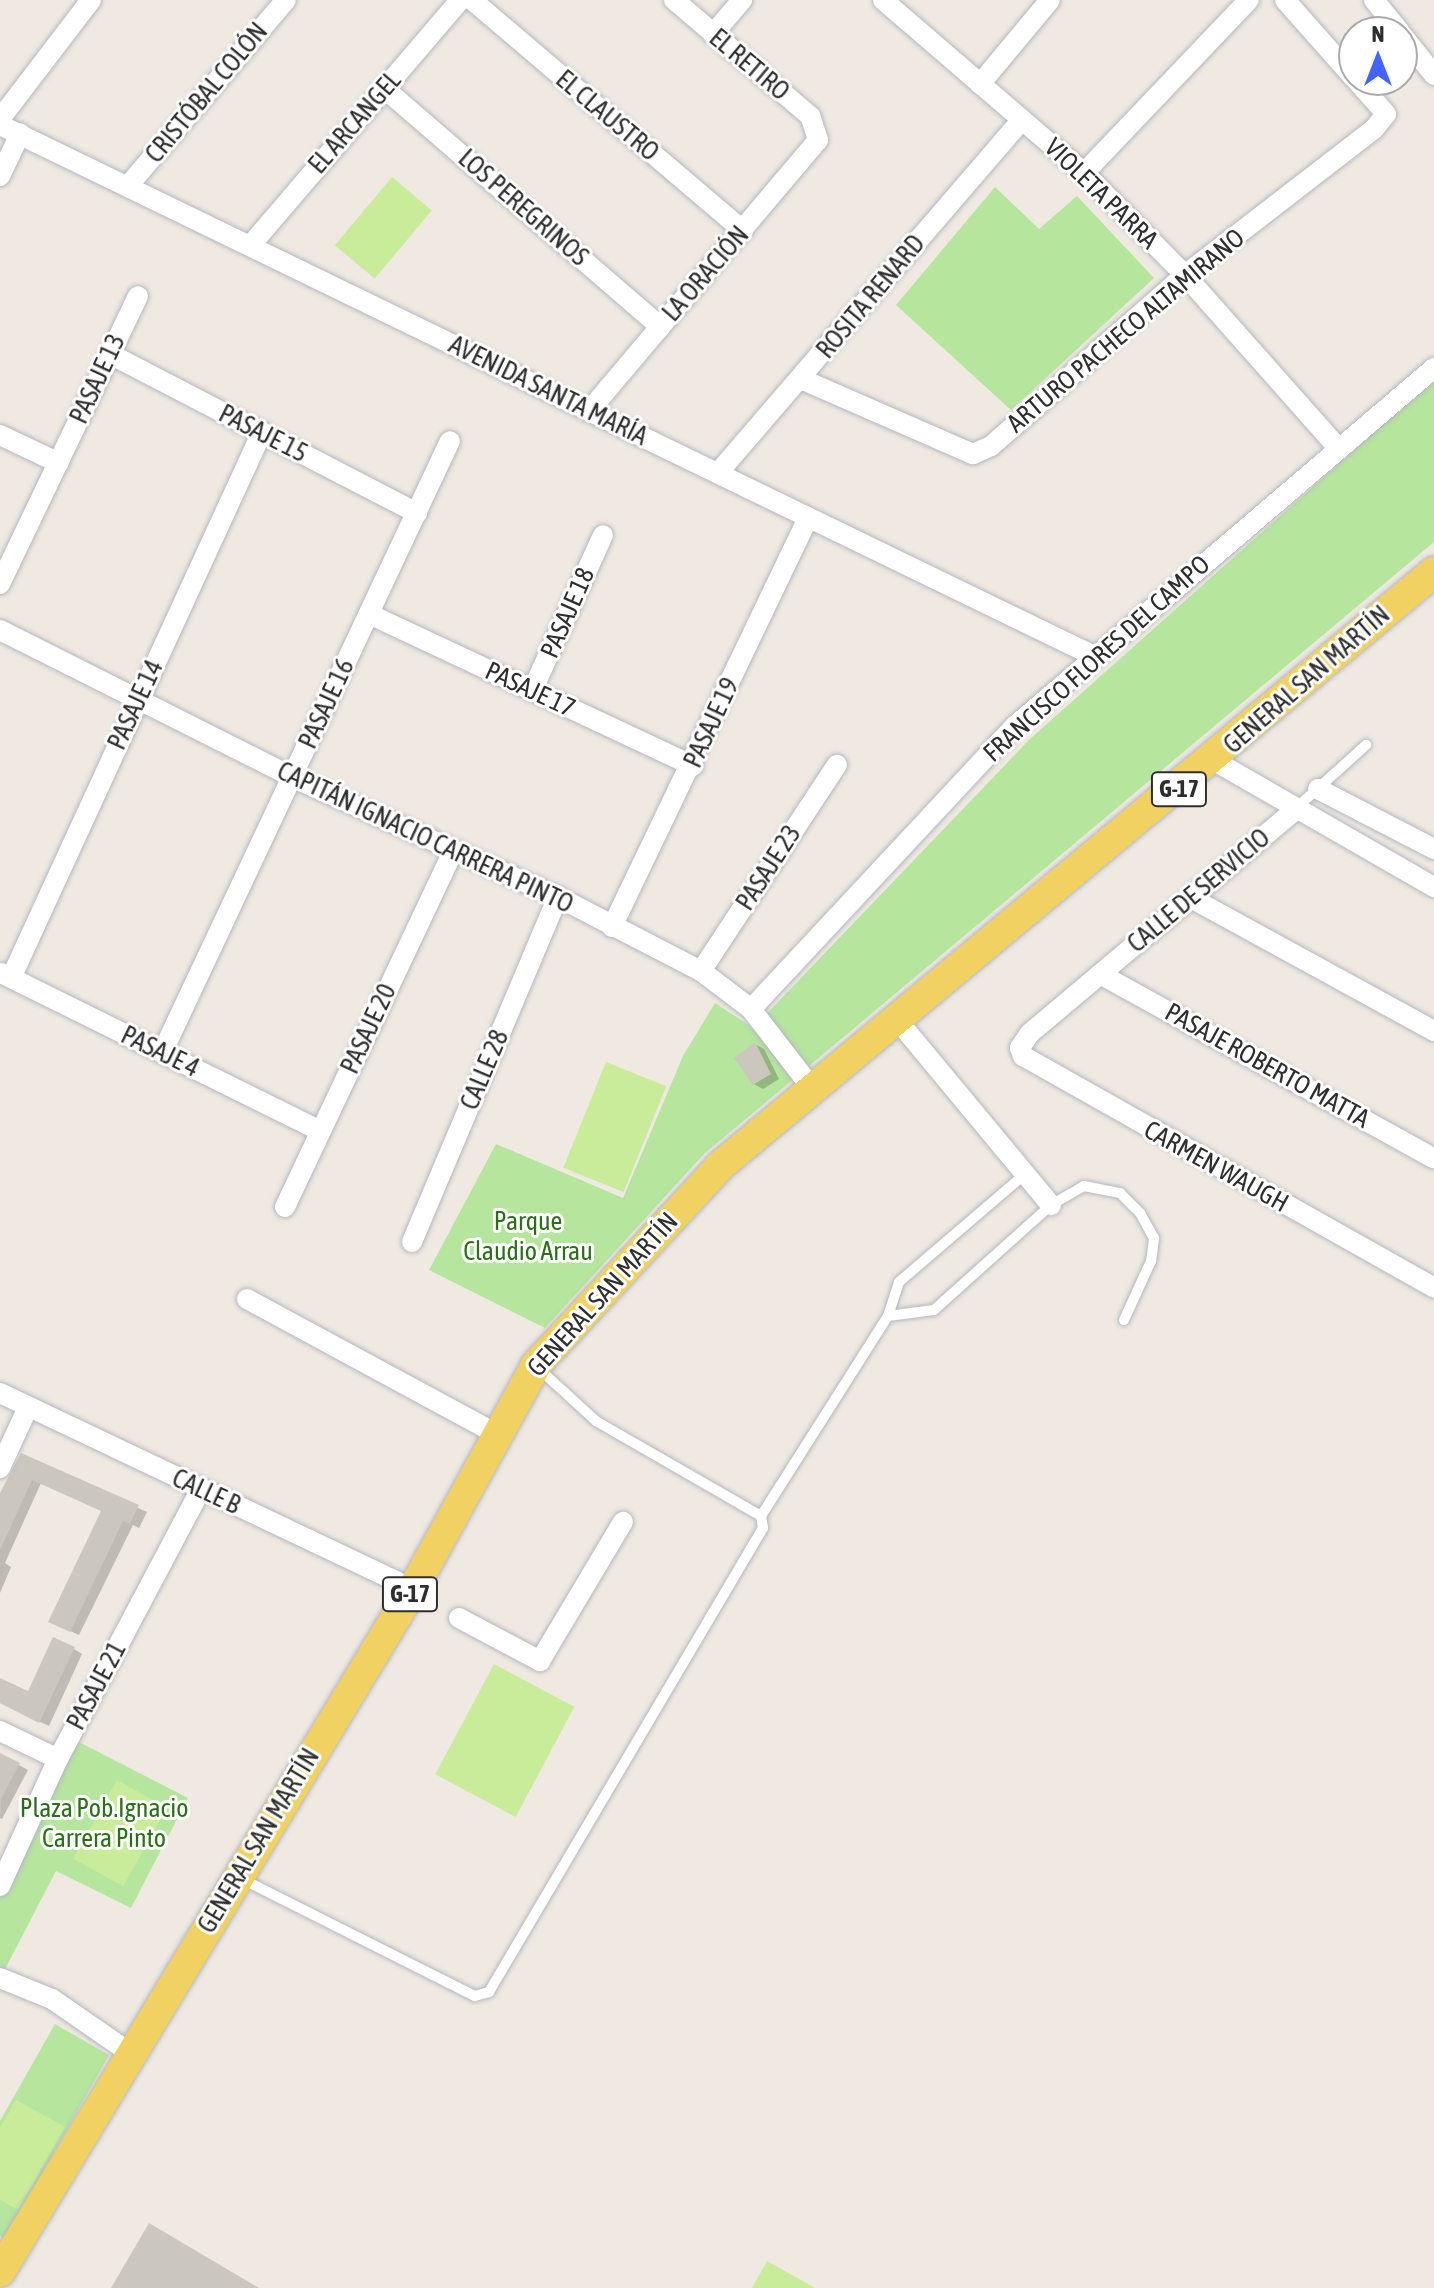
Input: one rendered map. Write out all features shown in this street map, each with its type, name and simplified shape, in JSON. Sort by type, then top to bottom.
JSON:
[{"type":"main road","name":"GENERAL SAN MARTÍN","points":[[3,2260],[413,1589],[495,1433],[536,1365],[720,1166],[815,1092],[1432,577]]},
{"type":"street","points":[[0,122],[91,0]]},
{"type":"street","name":"CRISTÓBAL COLÓN","points":[[128,186],[286,0]]},
{"type":"street","name":"EL ARCANGEL","points":[[250,246],[460,0]]},
{"type":"street","name":"EL CLAUSTRO","points":[[472,0],[743,231]]},
{"type":"street","name":"EL RETIRO","points":[[674,0],[810,116],[819,134]]},
{"type":"street","points":[[713,34],[742,0]]},
{"type":"street","name":"VIOLETA PARRA","points":[[883,0],[1084,173],[1185,275],[1339,449]]},
{"type":"street","points":[[980,84],[1050,0]]},
{"type":"street","points":[[1084,173],[1249,0]]},
{"type":"street","name":"ARTURO PACHECO ALTAMIRANO","points":[[1285,0],[1338,60]]},
{"type":"street","points":[[1374,0],[1387,16]]},
{"type":"street","points":[[1418,55],[1434,75]]},
{"type":"street","name":"LOS PEREGRINOS","points":[[385,89],[661,327]]},
{"type":"street","name":"ARTURO PACHECO ALTAMIRANO","points":[[801,379],[973,454],[1003,436],[1185,275],[1374,129],[1386,114],[1370,96]]},
{"type":"street","name":"ROSITA RENARD","points":[[718,473],[1022,120]]},
{"type":"street","name":"AVENIDA SANTA MARÍA","points":[[0,122],[1096,657]]},
{"type":"street","points":[[0,176],[20,134]]},
{"type":"street","name":"LA ORACIÓN","points":[[589,411],[815,146],[819,134]]},
{"type":"street","name":"PASAJE 13","points":[[0,584],[138,296]]},
{"type":"street","name":"PASAJE 15","points":[[110,354],[417,513]]},
{"type":"street","name":"FRANCISCO FLORES DEL CAMPO","points":[[751,1009],[1016,725],[1434,368]]},
{"type":"street","name":"PASAJE 14","points":[[5,975],[138,701],[262,432]]},
{"type":"street","points":[[0,435],[59,463]]},
{"type":"street","name":"PASAJE 16","points":[[162,1053],[450,441]]},
{"type":"street","name":"PASAJE 19","points":[[612,927],[693,766],[808,517]]},
{"type":"street","name":"PASAJE 18","points":[[532,691],[603,535]]},
{"type":"street","name":"PASAJE 17","points":[[369,614],[693,766]]},
{"type":"street","name":"CAPITÁN IGNACIO CARRERA PINTO","points":[[0,630],[292,777],[558,897],[701,971],[751,1009],[815,1092]]},
{"type":"street","points":[[1213,760],[1294,811],[1434,887]]},
{"type":"street","name":"PASAJE 23","points":[[701,971],[837,765]]},
{"type":"street","points":[[1318,789],[1434,849]]},
{"type":"street","name":"CALLE DE SERVICIO","points":[[1030,1033],[1294,811]]},
{"type":"street","name":"PASAJE 20","points":[[285,1207],[453,851]]},
{"type":"street","name":"CALLE 28","points":[[412,1242],[558,897]]},
{"type":"street","points":[[1191,898],[1434,1031]]},
{"type":"street","name":"PASAJE ROBERTO MATTA","points":[[1100,974],[1434,1158]]},
{"type":"street","name":"PASAJE 4","points":[[5,975],[320,1131]]},
{"type":"street","points":[[899,1022],[1051,1205]]},
{"type":"street","name":"CARMEN WAUGH","points":[[1030,1033],[1020,1048],[1031,1065],[1434,1288]]},
{"type":"street","points":[[247,1299],[495,1433]]},
{"type":"street","name":"CALLE B","points":[[0,1393],[413,1589]]},
{"type":"street","points":[[0,1468],[28,1407]]},
{"type":"street","name":"PASAJE 21","points":[[0,1886],[58,1759],[201,1489]]},
{"type":"street","points":[[459,1618],[540,1661],[623,1522]]},
{"type":"street","points":[[0,1731],[58,1759]]},
{"type":"street","points":[[0,1978],[52,1999],[130,2053]]},
{"type":"lane","name":"CALLE DE SERVICIO","points":[[1294,811],[1366,745]]},
{"type":"lane","points":[[237,1876],[475,1996],[489,1992],[763,1528],[761,1516],[888,1316],[899,1282],[1025,1174]]},
{"type":"lane","points":[[888,1316],[934,1310],[1051,1205],[1084,1186],[1120,1193],[1140,1213],[1154,1238],[1151,1261],[1124,1320]]},
{"type":"lane","points":[[536,1365],[596,1421],[761,1516]]},
{"type":"green space","points":[[392,177],[432,210],[375,279],[335,245]]},
{"type":"green space","points":[[995,187],[1039,229],[1077,196],[1154,278],[1011,410],[896,305]]},
{"type":"green space","name":"Parque Claudio Arrau","points":[[1434,379],[1434,542],[704,1154],[545,1328],[429,1270],[496,1144],[623,1198],[683,1056],[715,1003],[753,1028],[1030,739]]},
{"type":"green space","points":[[606,1062],[666,1086],[624,1192],[563,1168]]},
{"type":"green space","points":[[494,1664],[574,1707],[516,1817],[435,1774]]},
{"type":"green space","name":"Plaza Pob.Ignacio Carrera Pinto","points":[[75,1740],[188,1798],[131,1908],[56,1871],[4,1971],[0,1968],[0,1898]]},
{"type":"green space","points":[[117,1780],[167,1808],[123,1886],[73,1859]]},
{"type":"green space","points":[[55,2024],[109,2055],[5,2239],[0,2236],[0,2121]]},
{"type":"green space","points":[[16,2100],[65,2127],[18,2210],[0,2200],[0,2128]]},
{"type":"green space","points":[[767,2261],[815,2288],[752,2288]]},
{"type":"building","points":[[755,1042],[771,1074],[753,1085],[734,1058]]},
{"type":"building","points":[[21,1453],[139,1505],[130,1524],[123,1521],[70,1632],[48,1622],[101,1511],[32,1480],[0,1550],[0,1493]]},
{"type":"building","points":[[53,1637],[75,1647],[39,1723],[0,1703],[0,1678],[28,1691]]},
{"type":"building","points":[[0,1753],[20,1763],[0,1801]]},
{"type":"building","points":[[149,2223],[259,2288],[111,2288]]}]
